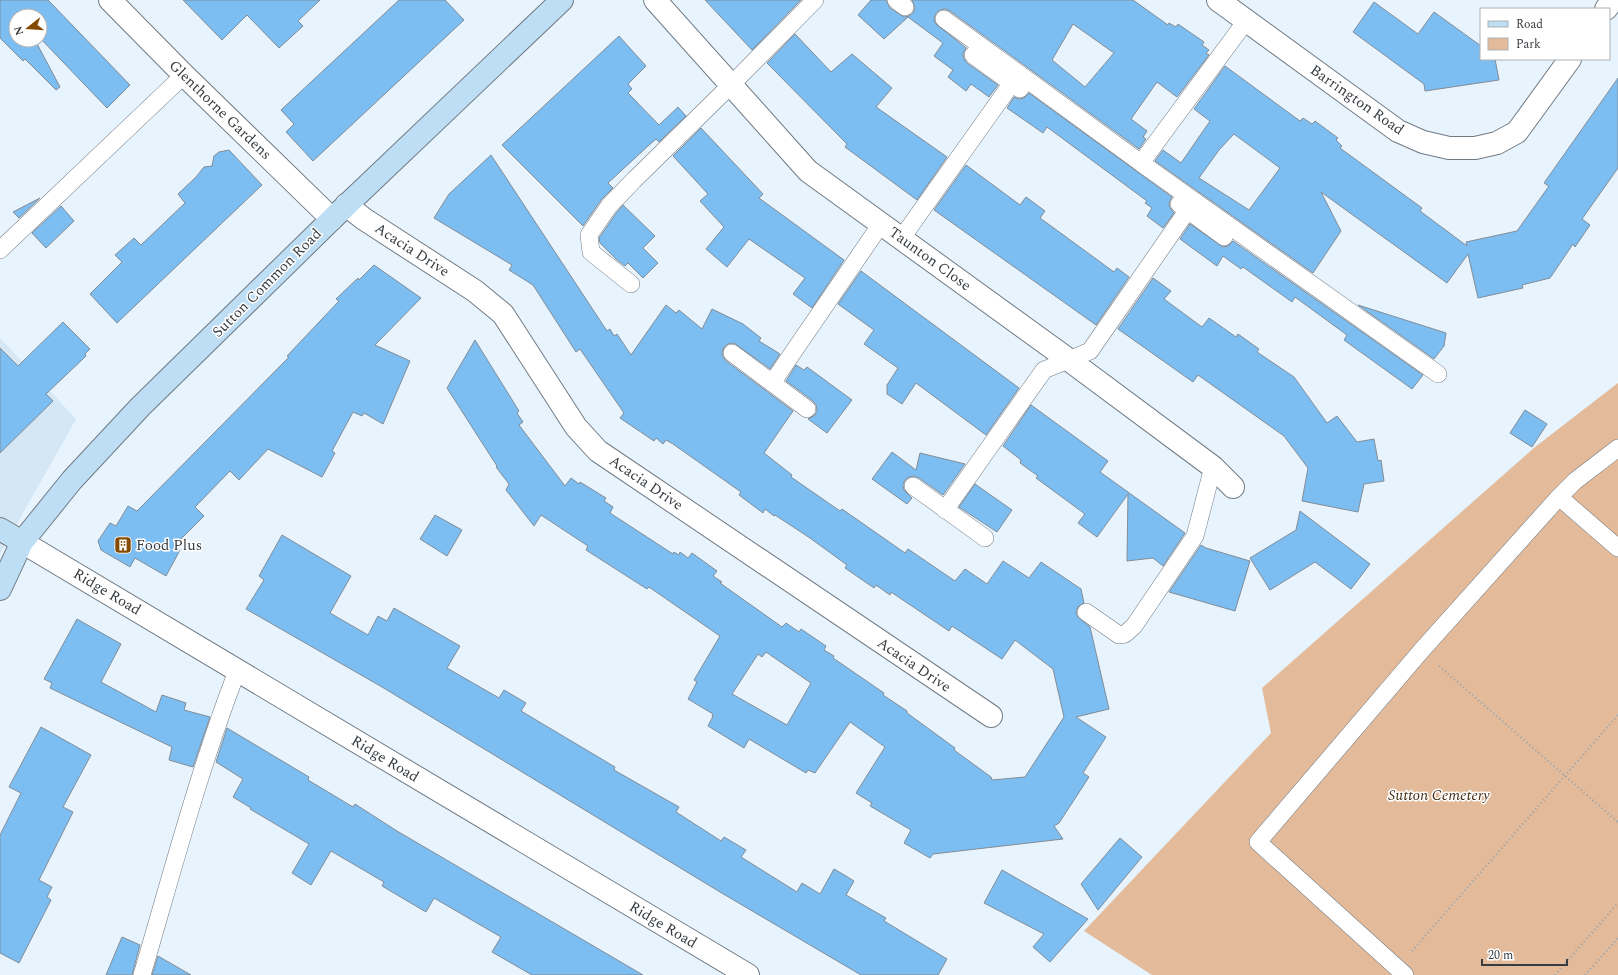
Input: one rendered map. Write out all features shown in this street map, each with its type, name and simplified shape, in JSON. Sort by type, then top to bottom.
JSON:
[{"type":"main road","name":"Sutton Common Road","points":[[0,589],[22,542],[72,480],[140,407],[339,212],[562,0]]},
{"type":"main road","points":[[0,529],[22,542]]},
{"type":"street","name":"Glenthorne Gardens","points":[[110,0],[184,75],[339,212]]},
{"type":"street","name":"Taunton Close","points":[[655,0],[808,171],[1069,360],[1213,467],[1233,488]]},
{"type":"street","name":"Barrington Road","points":[[1218,0],[1398,131],[1423,142],[1449,148],[1475,148],[1497,143],[1517,132],[1569,60]]},
{"type":"street","points":[[1607,8],[1613,0]]},
{"type":"street","name":"Acacia Drive","points":[[339,212],[364,219],[475,291],[503,314],[576,427],[598,451],[990,716]]},
{"type":"street","name":"Ridge Road","points":[[22,542],[748,975]]},
{"type":"lane","points":[[631,284],[590,252],[589,235],[609,206],[634,180],[731,86],[815,0]]},
{"type":"lane","points":[[944,19],[1141,163],[1438,374]]},
{"type":"lane","points":[[1141,163],[1246,20]]},
{"type":"lane","points":[[973,55],[1054,113]]},
{"type":"lane","points":[[0,250],[184,75]]},
{"type":"lane","points":[[901,239],[1012,83]]},
{"type":"lane","points":[[1148,181],[1224,237]]},
{"type":"lane","points":[[945,510],[1044,370],[1090,351],[1187,211]]},
{"type":"lane","points":[[772,383],[881,224]]},
{"type":"lane","points":[[732,353],[807,409]]},
{"type":"lane","points":[[1401,972],[1258,842],[1421,651],[1559,497],[1575,481],[1618,448]]},
{"type":"lane","points":[[1086,612],[1119,635],[1125,634],[1134,626],[1195,536],[1213,467]]},
{"type":"lane","points":[[913,486],[985,538]]},
{"type":"lane","points":[[1559,497],[1618,548]]},
{"type":"lane","points":[[142,975],[178,850],[224,704],[237,671]]},
{"type":"path","points":[[1421,651],[1566,775],[1618,822]]},
{"type":"path","points":[[1401,972],[1618,715]]},
{"type":"path","points":[[1555,975],[1618,903]]},
{"type":"path","points":[[1585,975],[1618,938]]},
{"type":"shaded area","points":[[0,338],[76,419],[0,554]]},
{"type":"green space","name":"Sutton Cemetery","points":[[1618,383],[1618,975],[1152,975],[1084,931],[1271,733],[1262,688],[1535,447]]},
{"type":"building","points":[[0,0],[48,0],[130,85],[107,108],[48,46],[48,8],[8,8],[8,46],[0,38]]},
{"type":"building","points":[[183,0],[320,0],[298,21],[303,26],[279,48],[247,15],[222,40]]},
{"type":"building","points":[[399,0],[445,0],[464,20],[313,161],[286,132],[294,124],[281,110]]},
{"type":"building","points":[[705,0],[801,0],[752,50]]},
{"type":"building","points":[[871,0],[886,0],[890,8],[904,17],[913,13],[915,8],[912,0],[1133,0],[1168,25],[1169,23],[1176,27],[1178,24],[1204,42],[1202,45],[1209,50],[1206,53],[1209,55],[1177,97],[1157,82],[1131,119],[1147,131],[1143,137],[1146,139],[1139,149],[950,11],[945,9],[936,13],[934,18],[935,23],[966,48],[963,54],[967,63],[998,85],[989,97],[971,84],[966,91],[948,77],[953,70],[934,56],[943,43],[908,17],[884,39],[858,15]],"holes":[[[1073,24],[1114,53],[1085,87],[1052,60]]]},
{"type":"building","points":[[1374,2],[1418,34],[1434,12],[1480,45],[1480,60],[1495,60],[1499,80],[1425,91],[1424,84],[1353,32]]},
{"type":"building","points":[[795,34],[831,72],[852,54],[892,88],[876,107],[947,157],[917,200],[845,147],[847,144],[767,63]]},
{"type":"building","points":[[619,36],[646,66],[628,84],[632,89],[628,93],[659,125],[678,107],[686,116],[659,142],[656,139],[608,183],[613,188],[601,200],[583,226],[502,145]]},
{"type":"building","points":[[10,48],[39,48],[60,87],[56,90],[25,59],[23,61]]},
{"type":"building","points":[[1225,66],[1300,121],[1303,118],[1312,124],[1315,121],[1338,138],[1336,140],[1342,146],[1340,148],[1422,208],[1420,211],[1467,246],[1466,242],[1517,231],[1549,186],[1544,183],[1618,78],[1618,168],[1582,219],[1590,225],[1575,247],[1573,244],[1550,278],[1522,285],[1523,288],[1478,298],[1468,254],[1447,283],[1321,192],[1341,231],[1313,273],[1155,161],[1163,150],[1181,163],[1210,121],[1194,109]],"holes":[[[1234,134],[1280,168],[1249,210],[1199,178],[1219,150]]]},
{"type":"building","points":[[1029,93],[1172,197],[1169,203],[1170,208],[1174,213],[1163,228],[1147,216],[1152,208],[1145,203],[1147,201],[1047,127],[1043,133],[1007,108],[1014,97],[1019,99],[1024,98]]},
{"type":"building","points":[[701,128],[763,194],[759,198],[844,260],[812,308],[793,294],[805,278],[749,239],[727,267],[706,249],[724,227],[700,201],[708,194],[673,156]]},
{"type":"building","points":[[229,150],[262,185],[117,323],[90,294],[122,262],[115,255],[134,238],[141,245],[185,203],[178,194],[204,167],[212,166],[214,156],[219,152]]},
{"type":"building","points":[[491,155],[607,331],[610,329],[614,336],[617,334],[631,355],[666,305],[676,313],[679,310],[702,329],[712,309],[743,324],[761,338],[759,341],[780,354],[770,369],[734,343],[728,344],[724,347],[722,352],[726,361],[793,411],[764,453],[792,475],[791,477],[840,511],[842,509],[905,553],[908,549],[955,581],[965,569],[987,584],[1003,561],[1029,578],[1041,562],[1081,589],[1084,603],[1078,607],[1076,612],[1077,616],[1090,627],[1109,709],[1076,717],[1106,737],[1083,773],[1089,777],[1059,823],[1054,826],[1063,839],[933,854],[930,858],[904,843],[911,830],[870,806],[872,803],[856,793],[885,747],[850,722],[815,773],[808,770],[806,773],[749,739],[744,748],[708,726],[713,714],[688,699],[697,682],[694,680],[720,636],[649,587],[647,589],[586,550],[588,546],[541,515],[534,526],[506,490],[509,484],[496,467],[497,466],[447,388],[475,340],[519,411],[517,413],[523,422],[519,425],[565,486],[571,478],[579,484],[580,482],[606,498],[604,501],[613,507],[610,513],[673,554],[674,552],[679,555],[680,552],[688,558],[692,553],[717,571],[713,576],[722,582],[720,583],[782,627],[786,623],[799,632],[801,629],[826,646],[824,650],[834,656],[833,658],[884,693],[883,695],[907,711],[907,713],[955,748],[954,750],[991,777],[992,780],[1025,777],[1064,717],[1053,669],[1015,640],[1002,659],[952,626],[949,631],[891,592],[890,595],[876,585],[874,588],[845,568],[847,565],[775,515],[774,516],[765,509],[763,513],[739,495],[741,492],[673,444],[666,440],[663,444],[656,438],[654,441],[620,418],[624,413],[580,349],[576,352],[533,285],[509,270],[512,265],[434,218],[449,194]],"holes":[[[766,652],[811,683],[787,725],[732,694],[758,654],[762,657]]]},
{"type":"building","points":[[966,165],[1020,205],[1026,197],[1045,211],[1040,218],[1114,272],[1117,268],[1129,277],[1096,325],[934,210]]},
{"type":"building","points":[[40,198],[19,218],[13,212]]},
{"type":"building","points":[[623,205],[655,236],[643,248],[658,263],[643,278],[628,263],[625,266],[616,259],[600,243],[599,238]]},
{"type":"building","points":[[61,206],[74,221],[46,248],[32,233]]},
{"type":"building","points":[[1190,224],[1223,247],[1228,246],[1233,241],[1423,375],[1412,389],[1344,340],[1347,335],[1295,297],[1292,302],[1243,267],[1241,269],[1223,256],[1217,266],[1180,239]]},
{"type":"building","points":[[374,265],[421,298],[375,345],[410,361],[383,424],[364,413],[362,416],[353,412],[332,451],[335,453],[322,477],[268,449],[239,480],[230,471],[195,507],[204,516],[174,546],[180,550],[166,576],[135,558],[130,567],[101,550],[98,541],[110,523],[116,526],[128,506],[137,511],[289,357],[287,356],[339,301],[336,299]]},
{"type":"building","points":[[861,271],[1019,388],[986,435],[916,383],[902,404],[887,394],[887,385],[898,368],[864,344],[874,330],[838,304]]},
{"type":"building","points":[[1153,278],[1171,291],[1164,299],[1202,327],[1209,318],[1236,337],[1238,334],[1259,349],[1257,352],[1294,377],[1327,423],[1337,416],[1357,442],[1374,439],[1378,461],[1381,460],[1384,481],[1364,484],[1358,512],[1302,501],[1308,468],[1284,436],[1198,375],[1193,382],[1118,329]]},
{"type":"building","points":[[1358,305],[1446,333],[1444,346],[1434,359]]},
{"type":"building","points":[[63,322],[90,349],[85,354],[86,356],[46,394],[53,401],[0,453],[0,348],[18,366]]},
{"type":"building","points":[[796,365],[804,370],[807,367],[852,400],[827,433],[808,419],[815,415],[817,411],[816,405],[813,401],[786,381]]},
{"type":"building","points":[[1031,405],[1108,461],[1100,472],[1185,533],[1163,566],[1153,558],[1127,561],[1128,494],[1097,537],[1078,523],[1085,514],[1036,478],[1038,476],[1020,463],[1021,460],[1003,446]]},
{"type":"building","points":[[1525,410],[1547,424],[1532,447],[1510,433]]},
{"type":"building","points":[[892,452],[916,470],[920,453],[965,464],[943,495],[919,478],[914,476],[909,477],[905,480],[903,485],[904,490],[912,498],[907,504],[872,479]]},
{"type":"building","points":[[975,484],[1012,510],[997,532],[959,507]]},
{"type":"building","points":[[1300,511],[1370,564],[1351,589],[1315,562],[1270,590],[1250,558],[1296,530]]},
{"type":"building","points":[[435,515],[462,530],[447,556],[420,539]]},
{"type":"building","points":[[282,535],[351,576],[330,613],[368,635],[378,616],[387,621],[394,608],[460,646],[447,668],[499,698],[504,690],[526,703],[521,711],[615,767],[614,770],[679,807],[676,812],[721,841],[724,837],[746,850],[741,857],[797,892],[802,883],[820,894],[834,869],[854,881],[846,895],[886,918],[884,921],[947,959],[938,975],[861,975],[720,892],[382,687],[246,609],[264,580],[259,576]]},
{"type":"building","points":[[1201,545],[1206,548],[1250,561],[1235,611],[1169,592]]},
{"type":"building","points":[[77,619],[121,644],[101,682],[156,712],[162,695],[186,703],[184,710],[210,717],[193,767],[169,760],[172,747],[50,688],[52,683],[44,679]]},
{"type":"building","points":[[41,727],[91,755],[63,807],[73,812],[39,880],[52,887],[47,897],[51,900],[19,963],[0,953],[0,835],[21,793],[9,787]]},
{"type":"building","points":[[227,728],[309,777],[308,780],[353,807],[355,804],[397,831],[643,975],[532,975],[492,952],[501,937],[434,898],[426,912],[382,886],[384,882],[331,851],[311,885],[292,873],[309,844],[250,809],[251,808],[233,797],[243,779],[216,762]]},
{"type":"building","points":[[1120,838],[1142,857],[1098,910],[1081,884]]},
{"type":"building","points":[[1002,870],[1088,919],[1050,962],[1033,947],[1044,934],[984,903]]},
{"type":"building","points":[[122,937],[140,945],[132,975],[106,975]]},
{"type":"building","points":[[158,956],[191,975],[152,975]]},
{"type":"place","name":"Food Plus","points":[[123,545]]}]
